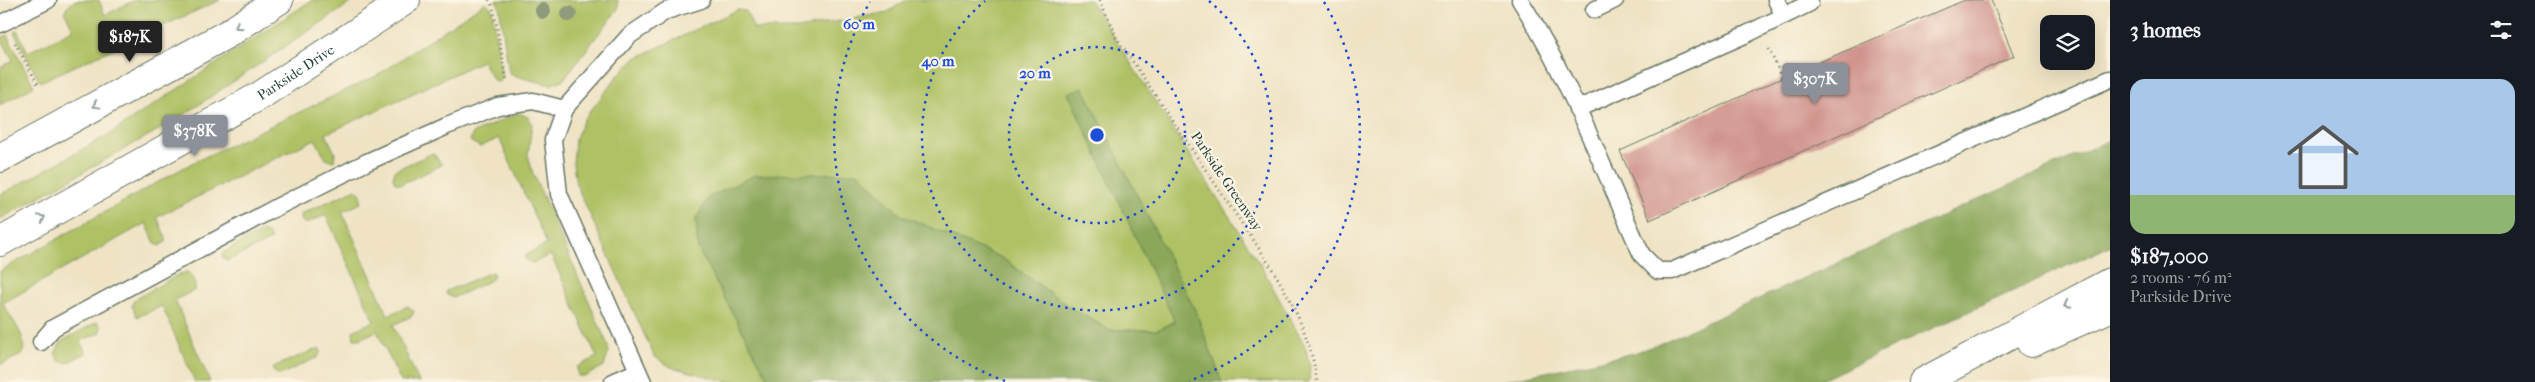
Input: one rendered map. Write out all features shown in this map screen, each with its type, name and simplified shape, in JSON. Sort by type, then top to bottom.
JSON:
[{"type":"main road","points":[[0,158],[229,32],[279,0]]},
{"type":"main road","name":"Parkside Drive","points":[[0,242],[261,95],[406,0]]},
{"type":"main road","points":[[1923,382],[2110,282]]},
{"type":"main road","points":[[1941,382],[2110,308]]},
{"type":"lane","points":[[2,23],[23,5],[46,0]]},
{"type":"lane","points":[[613,382],[640,376],[559,194],[554,140],[564,109],[630,36],[663,5],[701,0]]},
{"type":"lane","points":[[1520,0],[1537,26],[1577,109],[1642,255],[1658,271],[1672,271],[2110,79]]},
{"type":"lane","points":[[1594,10],[1615,0]]},
{"type":"lane","points":[[1776,0],[1784,16]]},
{"type":"lane","points":[[1577,109],[1747,34],[1810,3]]},
{"type":"lane","points":[[41,342],[53,328],[285,203],[367,162],[447,126],[498,106],[511,104],[533,101],[564,109]]},
{"type":"path","points":[[488,0],[493,7],[511,104]]},
{"type":"path","name":"Parkside Greenway","points":[[1100,0],[1116,37],[1267,262],[1299,316],[1315,364],[1317,382]]},
{"type":"path","points":[[2,23],[39,86]]},
{"type":"green space","points":[[75,0],[99,0],[105,15],[135,0],[220,0],[40,82],[14,32],[17,30],[28,52],[73,30],[65,12],[66,8]]},
{"type":"green space","points":[[312,0],[355,0],[176,120],[0,219],[0,195],[108,135]]},
{"type":"green space","points":[[495,0],[618,0],[618,9],[563,80],[550,85],[522,78],[509,72],[499,5]]},
{"type":"green space","points":[[906,0],[1090,0],[1260,264],[1305,346],[1310,366],[1309,382],[1222,382],[1195,310],[1139,245],[1175,321],[1157,330],[1109,330],[1068,306],[1002,258],[901,215],[859,173],[696,218],[698,249],[770,382],[729,382],[671,367],[654,356],[576,184],[573,164],[575,140],[584,119],[620,73],[634,59],[737,10],[746,11],[754,29],[798,29],[888,12]]},
{"type":"green space","points":[[486,2],[492,9],[502,79],[499,82],[494,81],[482,61],[326,134],[335,153],[334,161],[326,159],[315,139],[157,217],[167,241],[159,246],[155,243],[146,223],[3,303],[18,327],[24,347],[23,354],[0,365],[0,271],[192,163],[378,75]]},
{"type":"green space","points":[[7,35],[34,86],[0,105],[0,68],[13,60],[1,38]]},
{"type":"green space","points":[[1083,87],[1195,310],[1222,382],[770,382],[698,249],[696,218],[709,197],[755,175],[859,173],[901,215],[1002,258],[1068,306],[1109,330],[1157,330],[1175,322],[1068,93]]},
{"type":"green space","points":[[519,113],[528,117],[532,123],[528,155],[532,171],[607,343],[609,352],[604,366],[586,376],[578,376],[577,367],[597,357],[551,255],[532,263],[525,259],[526,255],[547,244],[499,138],[480,147],[470,141],[473,133]]},
{"type":"green space","points":[[2110,140],[2110,246],[1817,382],[1499,382],[1634,353],[1661,343]]},
{"type":"green space","points":[[433,153],[442,165],[401,184],[395,183],[393,178],[395,170]]},
{"type":"green space","points":[[356,189],[361,194],[361,203],[342,212],[388,315],[408,306],[414,311],[412,316],[393,325],[419,382],[401,382],[377,331],[359,339],[354,339],[353,331],[374,321],[326,215],[305,224],[301,220],[301,214]]},
{"type":"green space","points":[[262,231],[267,233],[271,240],[227,261],[222,256],[224,252]]},
{"type":"green space","points":[[188,272],[195,282],[195,290],[175,300],[210,382],[195,382],[162,306],[137,317],[132,306],[134,300],[179,274]]},
{"type":"green space","points":[[492,272],[494,275],[491,280],[453,298],[446,294],[446,291]]},
{"type":"green space","points":[[97,322],[101,326],[100,333],[80,341],[86,353],[67,363],[59,361],[55,353],[62,341]]},
{"type":"green space","points":[[319,348],[321,351],[318,357],[280,375],[273,371],[273,367]]},
{"type":"building","points":[[1965,0],[1991,0],[2014,56],[1650,220],[1620,151],[1782,78]]}]
